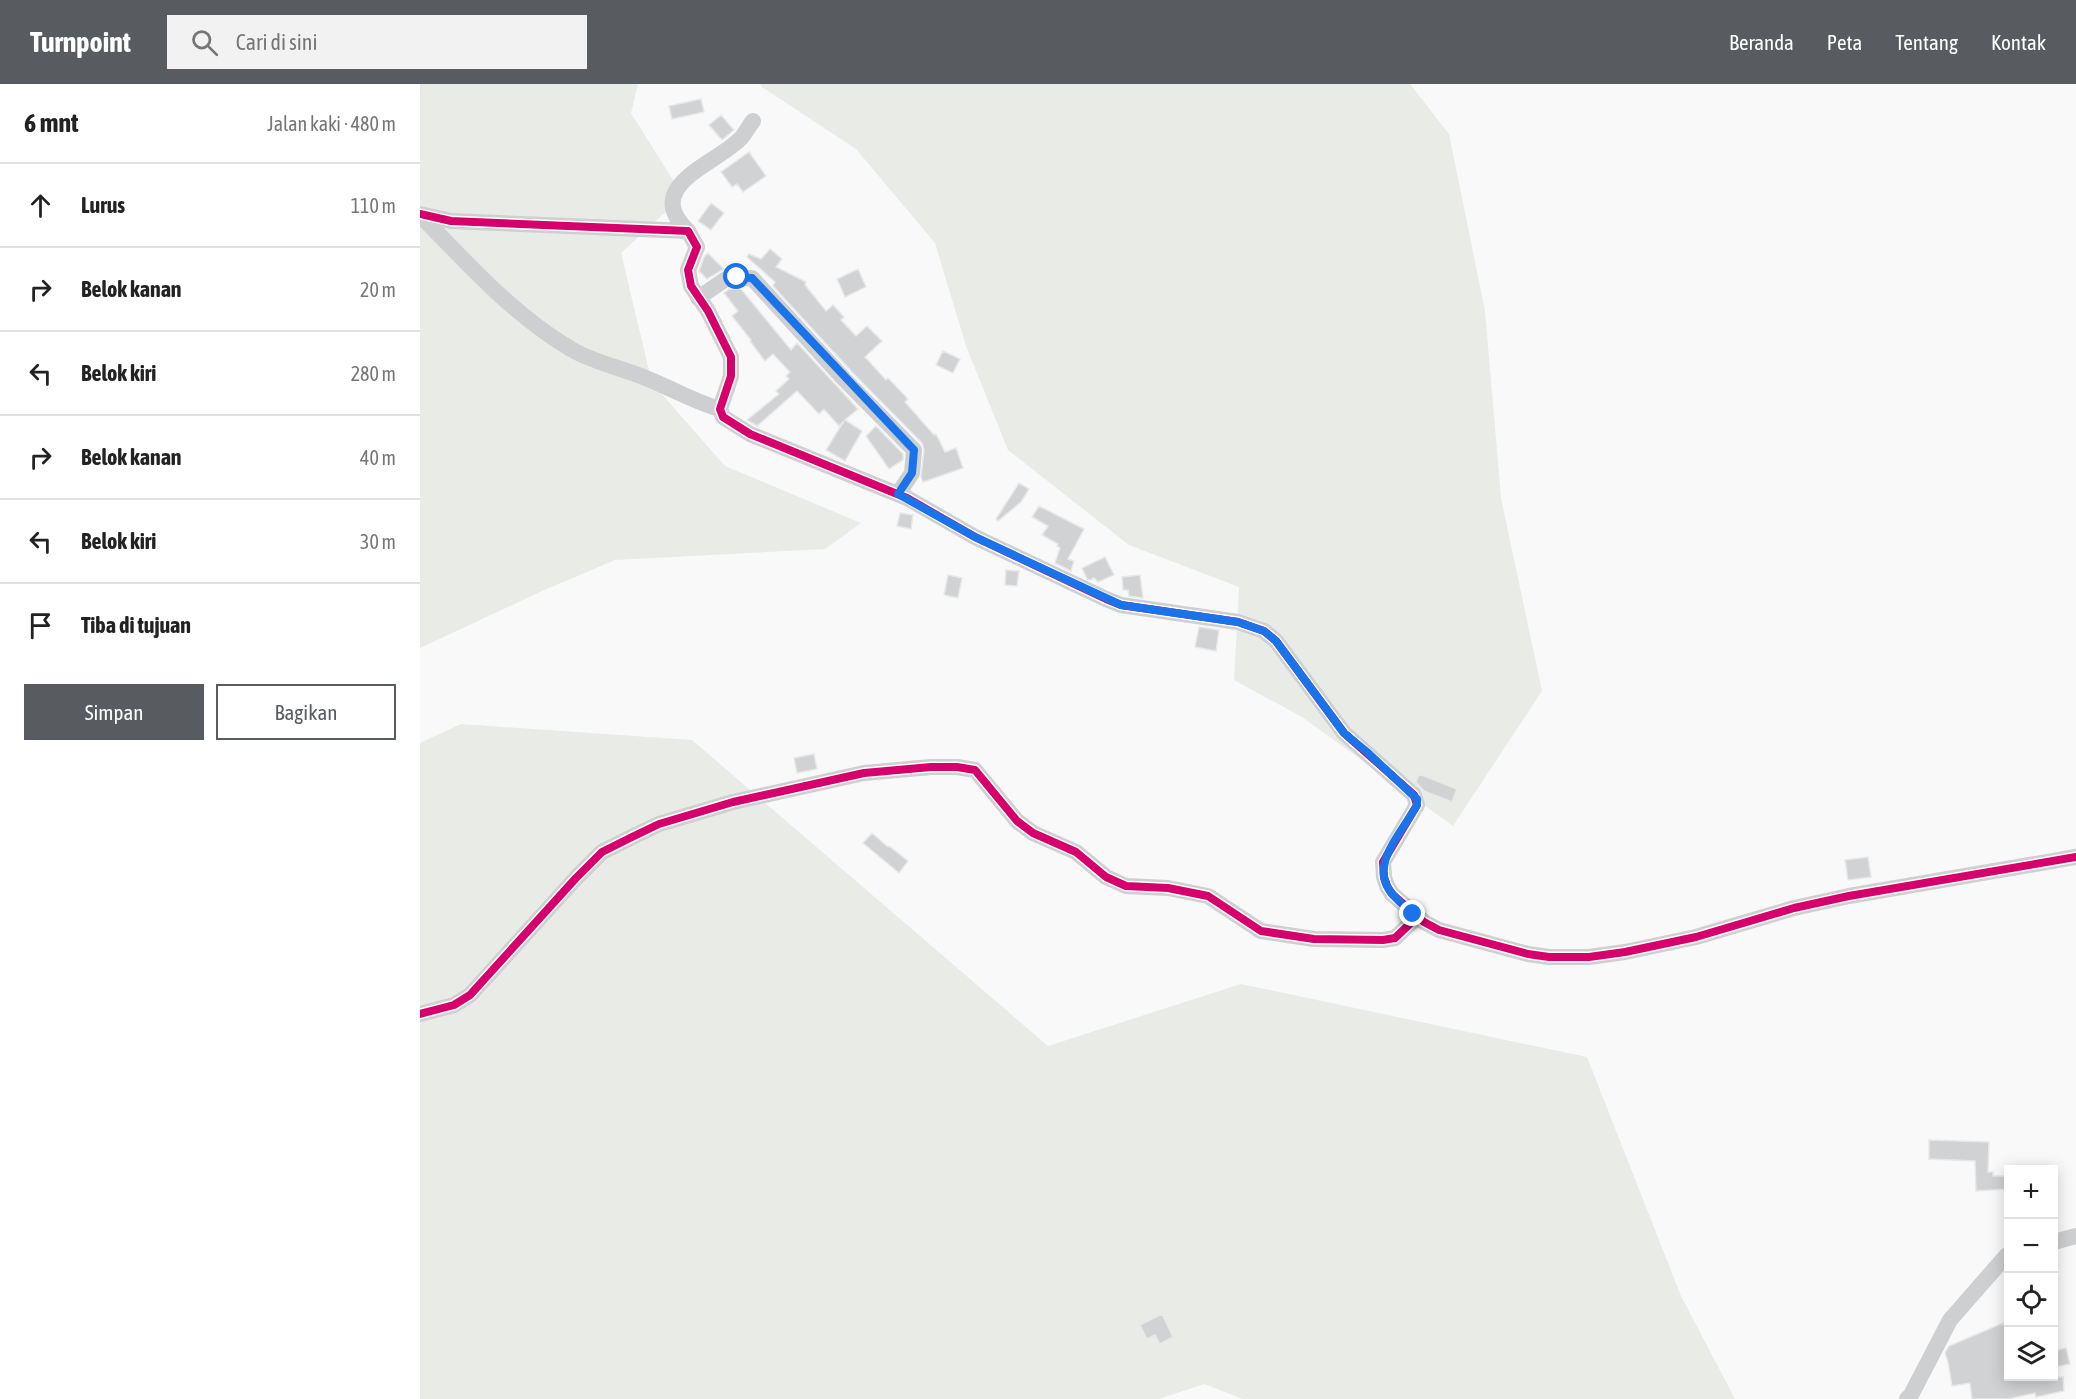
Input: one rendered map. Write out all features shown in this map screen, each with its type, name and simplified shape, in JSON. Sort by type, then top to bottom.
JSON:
[{"type":"street","points":[[753,121],[742,138],[687,176],[677,190],[673,202],[673,210],[677,219],[688,231],[697,247],[688,270],[691,286],[708,311],[730,357],[730,376],[720,409],[723,417],[750,434],[898,494],[975,537],[1121,605],[1238,622],[1264,631],[1276,641],[1344,733],[1417,799],[1417,805],[1387,855],[1383,868],[1387,886],[1417,917],[1439,930],[1528,954],[1549,957],[1604,956],[1696,937],[1794,908],[1849,896],[2076,856]]},
{"type":"street","points":[[420,215],[451,221],[688,231]]},
{"type":"street","points":[[420,215],[479,275],[532,324],[573,351],[651,380],[699,403],[720,409]]},
{"type":"street","points":[[698,298],[726,279],[752,278],[914,450],[912,473],[898,494]]},
{"type":"street","points":[[420,1014],[454,1005],[470,995],[576,878],[603,852],[659,824],[733,802],[864,773],[931,767],[975,770],[1017,821],[1033,833],[1076,852],[1106,877],[1126,886],[1168,888],[1208,896],[1261,931],[1314,939],[1383,940],[1395,938],[1417,917]]},
{"type":"street","points":[[2058,1241],[2076,1236]]},
{"type":"street","points":[[1907,1399],[1950,1320],[2004,1258]]},
{"type":"shaded area","points":[[420,84],[638,84],[631,113],[683,196],[621,253],[652,383],[725,466],[861,523],[825,549],[615,560],[420,648]]},
{"type":"shaded area","points":[[761,84],[1410,84],[1449,134],[1485,311],[1501,498],[1542,691],[1453,826],[1302,717],[1234,680],[1239,587],[1129,545],[1008,450],[966,346],[935,243],[856,149],[762,87]]},
{"type":"shaded area","points":[[461,724],[692,740],[1048,1046],[1241,984],[1587,1057],[1681,1296],[1735,1399],[1243,1399],[1204,1384],[1159,1399],[420,1399],[420,743]]},
{"type":"building","points":[[701,99],[704,112],[672,119],[669,106]]},
{"type":"building","points":[[721,115],[734,130],[722,140],[709,125]]},
{"type":"building","points":[[749,152],[766,176],[743,192],[737,184],[732,187],[721,172]]},
{"type":"building","points":[[711,203],[724,213],[711,230],[698,221]]},
{"type":"building","points":[[770,249],[782,259],[776,267],[806,282],[805,285],[826,311],[833,305],[844,317],[841,320],[856,336],[867,326],[882,341],[865,357],[908,399],[905,402],[934,435],[936,434],[945,452],[956,448],[963,468],[923,482],[921,477],[924,450],[922,443],[852,372],[773,286],[775,282],[747,257],[749,254],[761,259]]},
{"type":"building","points":[[708,253],[724,269],[707,279],[699,271]]},
{"type":"building","points":[[858,269],[866,287],[845,297],[837,279]]},
{"type":"building","points":[[729,289],[741,289],[791,350],[797,343],[858,409],[845,420],[862,431],[845,461],[826,450],[844,421],[839,426],[824,409],[819,414],[797,391],[757,426],[747,420],[779,394],[776,391],[789,379],[786,376],[790,372],[773,354],[765,361],[750,341],[732,316],[738,311],[724,293]]},
{"type":"building","points":[[943,351],[960,359],[953,373],[936,365]]},
{"type":"building","points":[[876,426],[903,454],[903,460],[889,469],[866,436]]},
{"type":"building","points":[[1019,483],[1029,489],[1021,502],[998,521],[996,519]]},
{"type":"building","points":[[1039,506],[1084,529],[1068,559],[1074,561],[1071,571],[1055,563],[1060,548],[1058,544],[1042,535],[1048,526],[1032,517]]},
{"type":"building","points":[[900,513],[913,515],[911,529],[897,526]]},
{"type":"building","points":[[1105,557],[1114,575],[1098,582],[1094,578],[1087,579],[1082,568]]},
{"type":"building","points":[[1006,570],[1019,571],[1017,586],[1005,585]]},
{"type":"building","points":[[948,575],[962,578],[958,598],[944,595]]},
{"type":"building","points":[[1140,575],[1143,598],[1129,596],[1128,590],[1123,590],[1122,577]]},
{"type":"building","points":[[1199,627],[1219,630],[1216,651],[1195,647]]},
{"type":"building","points":[[814,754],[817,769],[797,773],[794,758]]},
{"type":"building","points":[[1419,774],[1457,789],[1452,802],[1424,791],[1416,782]]},
{"type":"building","points":[[872,833],[908,861],[899,873],[863,843]]},
{"type":"building","points":[[1868,857],[1871,877],[1848,880],[1845,860]]},
{"type":"building","points":[[1929,1140],[1989,1142],[1988,1172],[1993,1172],[1993,1176],[2004,1176],[2004,1189],[1976,1191],[1975,1161],[1929,1159]]},
{"type":"building","points":[[1162,1314],[1173,1337],[1160,1344],[1155,1335],[1147,1339],[1140,1325]]},
{"type":"building","points":[[2003,1323],[2004,1381],[2058,1381],[2058,1377],[2063,1377],[2064,1391],[2036,1397],[2035,1393],[2008,1399],[1972,1399],[1970,1383],[1952,1386],[1945,1353],[1949,1346]]},
{"type":"building","points":[[2066,1348],[2070,1364],[2058,1366],[2058,1350]]},
{"type":"cycle path","points":[[420,214],[451,221],[688,231],[697,247],[688,270],[691,286],[708,311],[731,357],[731,376],[720,409],[723,417],[750,434],[907,498],[975,537],[1121,605],[1238,622],[1264,631],[1276,641],[1344,733],[1414,795],[1417,805],[1383,862],[1384,877],[1392,894],[1424,922],[1439,930],[1528,954],[1549,957],[1589,957],[1696,937],[1794,908],[1849,896],[2076,857]]},
{"type":"cycle path","points":[[420,1014],[454,1005],[470,995],[602,852],[659,824],[733,802],[864,773],[931,767],[975,770],[1017,821],[1033,833],[1076,852],[1106,877],[1126,886],[1168,888],[1208,896],[1261,931],[1314,939],[1383,940],[1395,938],[1417,917]]},
{"type":"route","points":[[737,277],[752,278],[844,379],[914,450],[912,473],[898,494],[975,537],[1121,605],[1238,622],[1264,631],[1276,641],[1344,733],[1417,799],[1413,813],[1383,862],[1387,886],[1413,914]]}]
